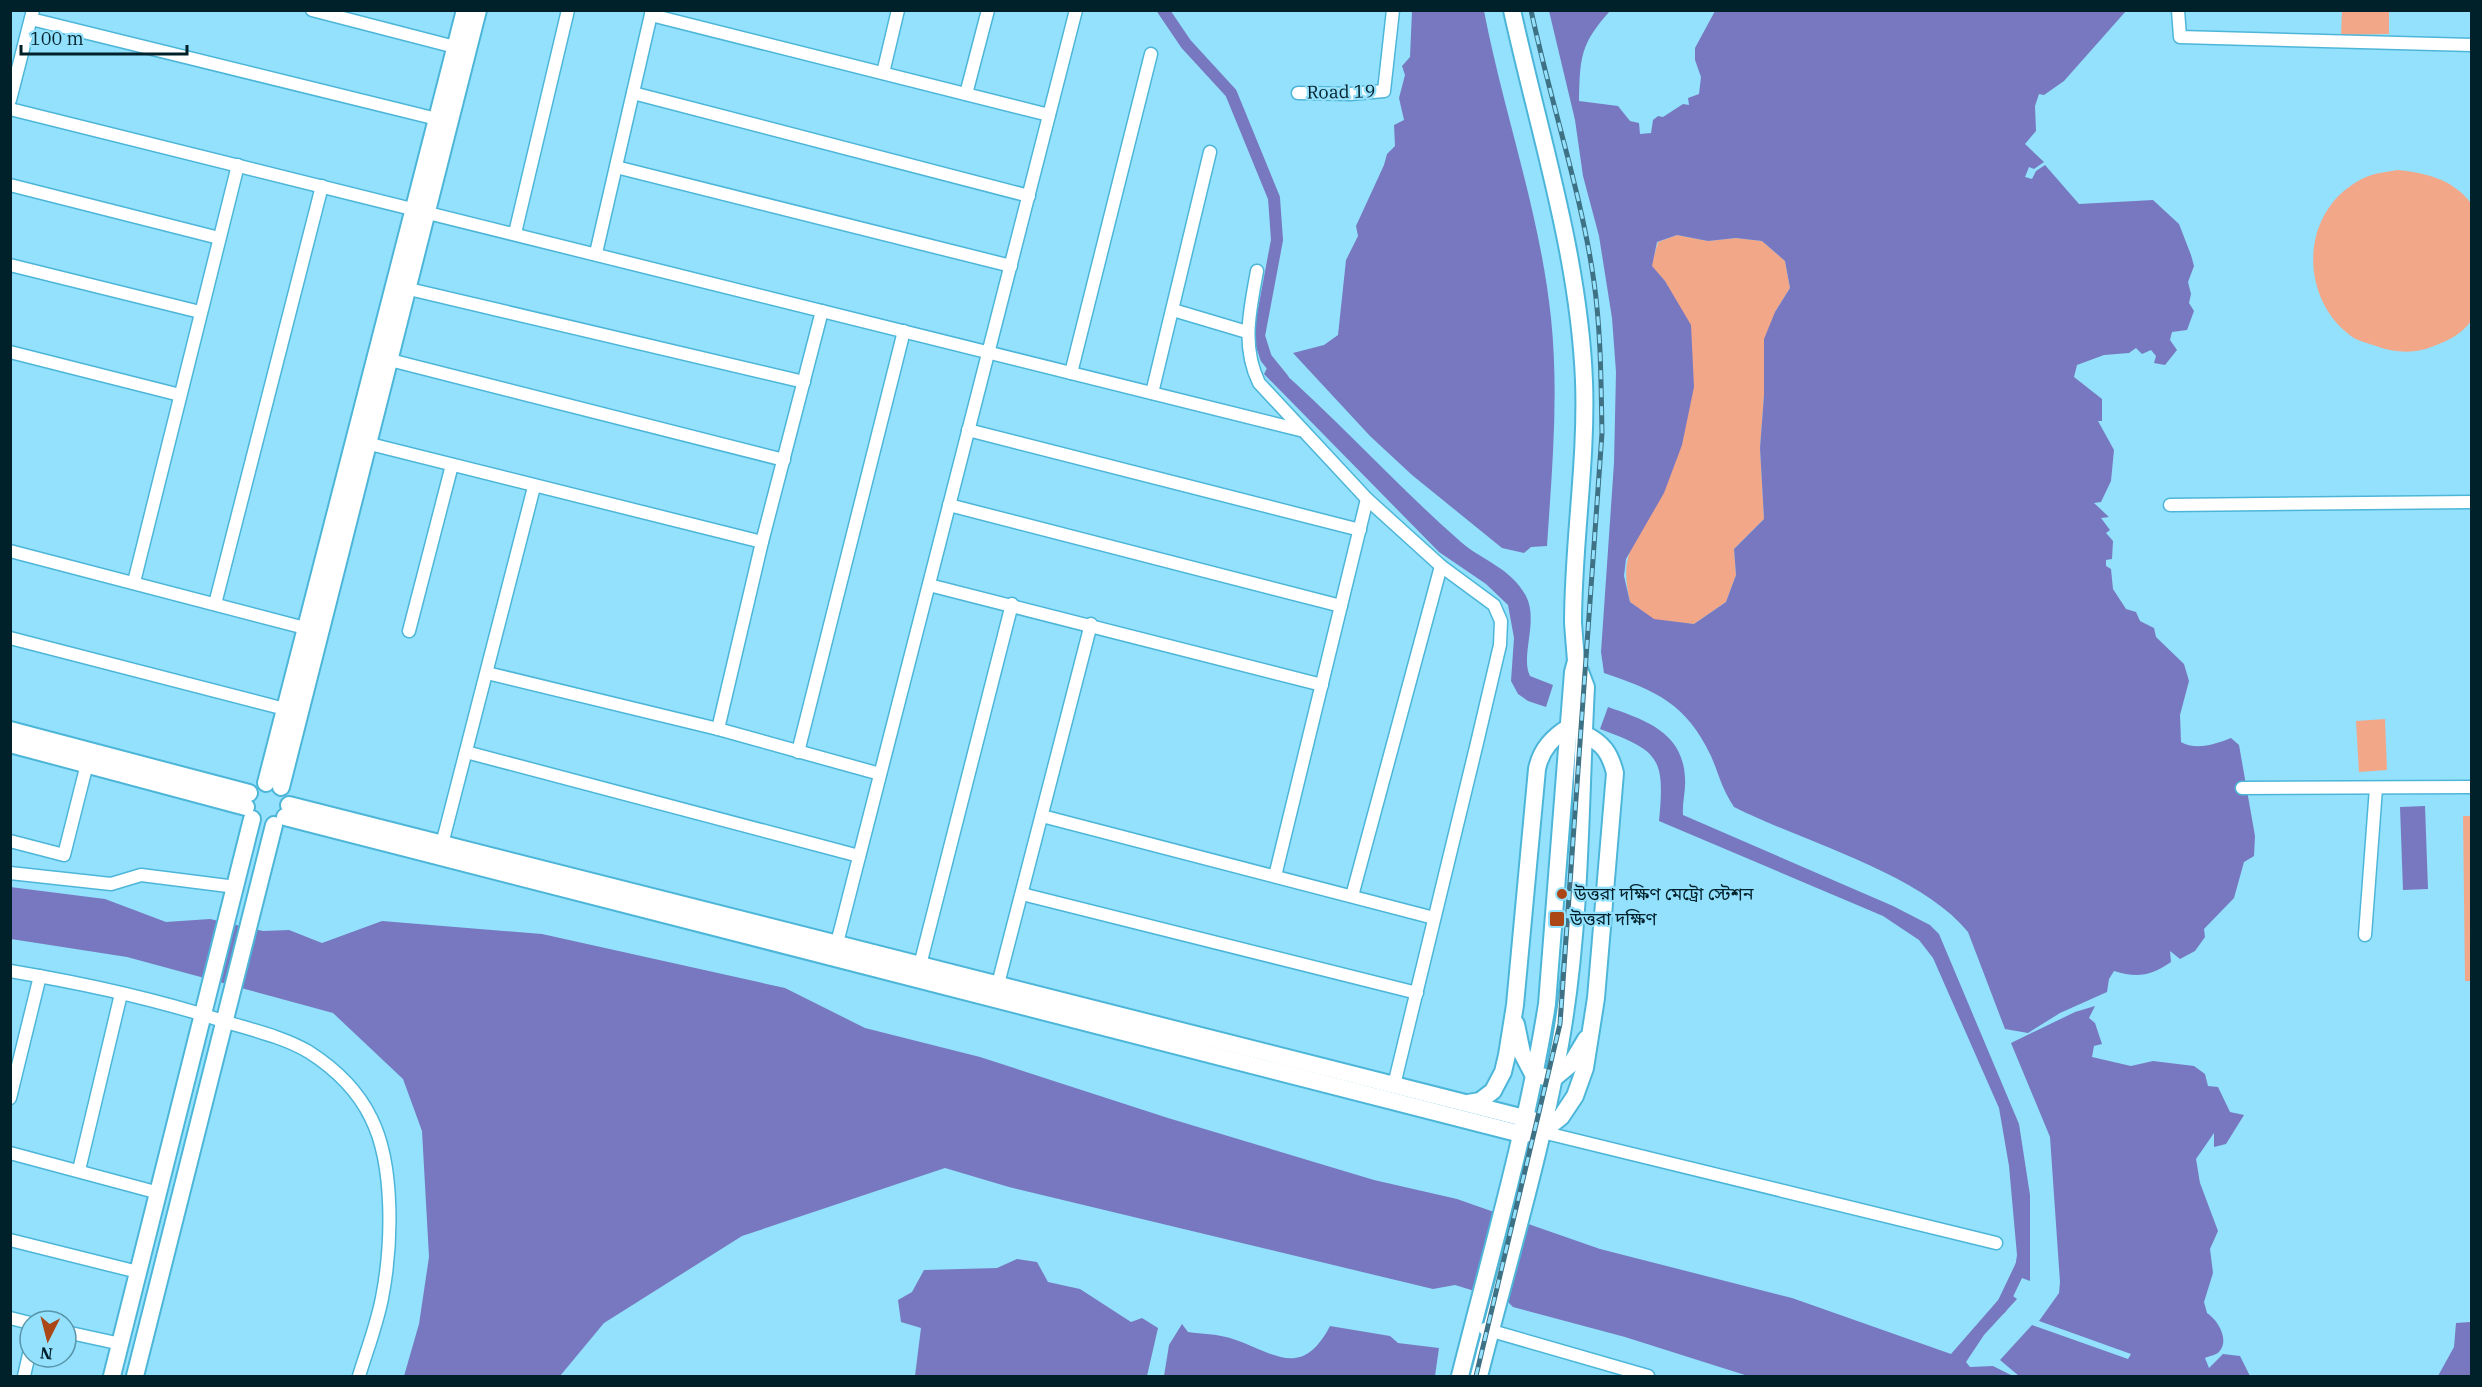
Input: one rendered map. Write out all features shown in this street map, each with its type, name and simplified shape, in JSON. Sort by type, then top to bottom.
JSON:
[{"type":"street","points":[[312,10],[456,46]]},
{"type":"street","points":[[135,1377],[255,892],[282,816],[273,785],[285,709],[305,628],[362,442],[390,360],[409,289],[420,210],[437,119],[465,10]]},
{"type":"street","points":[[273,785],[420,210],[478,10]]},
{"type":"street","points":[[515,233],[568,10]]},
{"type":"street","points":[[883,73],[898,10]]},
{"type":"street","points":[[966,94],[987,10]]},
{"type":"street","points":[[837,944],[1076,10]]},
{"type":"street","name":"Road 19","points":[[1298,93],[1350,94],[1384,91],[1393,10]]},
{"type":"street","points":[[1460,1377],[1522,1126],[1547,1004],[1576,731],[1586,687],[1576,661],[1573,612],[1584,384],[1578,302],[1555,189],[1512,10]]},
{"type":"street","points":[[2178,10],[2180,38],[2472,45]]},
{"type":"street","points":[[596,253],[652,13],[1049,116]]},
{"type":"street","points":[[10,100],[32,15],[437,119]]},
{"type":"street","points":[[1071,373],[1151,54]]},
{"type":"street","points":[[633,93],[1029,196]]},
{"type":"street","points":[[10,109],[1300,430]]},
{"type":"street","points":[[1152,393],[1210,152]]},
{"type":"street","points":[[134,582],[238,165]]},
{"type":"street","points":[[616,167],[1011,266]]},
{"type":"street","points":[[10,185],[219,238]]},
{"type":"street","points":[[215,604],[322,186]]},
{"type":"street","points":[[10,265],[200,312]]},
{"type":"street","points":[[1257,272],[1247,332],[1249,357],[1258,383],[1367,499],[1441,566],[1494,605],[1500,614],[1502,630],[1394,1085]]},
{"type":"street","points":[[409,289],[804,382]]},
{"type":"street","points":[[1173,310],[1247,332]]},
{"type":"street","points":[[718,729],[762,542],[822,311]]},
{"type":"street","points":[[798,752],[904,331]]},
{"type":"street","points":[[10,352],[180,395]]},
{"type":"street","points":[[390,360],[784,460]]},
{"type":"street","points":[[969,430],[1360,530]]},
{"type":"street","points":[[362,442],[534,487],[762,542]]},
{"type":"street","points":[[409,631],[452,465]]},
{"type":"street","points":[[442,844],[534,487]]},
{"type":"street","points":[[1275,876],[1367,499]]},
{"type":"street","points":[[2170,505],[2472,502]]},
{"type":"street","points":[[949,505],[1341,606]]},
{"type":"street","points":[[10,551],[305,628]]},
{"type":"street","points":[[1352,896],[1441,566]]},
{"type":"street","points":[[929,585],[1091,624],[1322,685]]},
{"type":"street","points":[[920,965],[1012,604]]},
{"type":"street","points":[[998,984],[1091,624]]},
{"type":"street","points":[[10,638],[285,709]]},
{"type":"street","points":[[487,673],[718,729],[880,774]]},
{"type":"street","points":[[10,730],[249,806],[262,825],[282,816],[442,844],[1467,1103],[1522,1126]]},
{"type":"street","points":[[1479,1377],[1543,1128],[1563,1028],[1569,973],[1576,731]]},
{"type":"street","points":[[1467,1103],[1485,1098],[1500,1078],[1507,1055],[1515,1005],[1537,769],[1541,756],[1554,737],[1576,731],[1600,743],[1607,750],[1615,773],[1615,787],[1593,1023],[1585,1068],[1575,1096],[1561,1117],[1543,1128]]},
{"type":"street","points":[[10,744],[249,806]]},
{"type":"street","points":[[466,752],[859,856]]},
{"type":"street","points":[[10,841],[64,855],[87,764]]},
{"type":"street","points":[[112,1377],[236,887],[249,806],[259,784],[273,785]]},
{"type":"street","points":[[2242,788],[2472,787]]},
{"type":"street","points":[[2365,935],[2376,788]]},
{"type":"street","points":[[282,816],[1522,1126],[1543,1128],[1996,1243]]},
{"type":"street","points":[[1042,816],[1434,918]]},
{"type":"street","points":[[10,873],[111,884],[141,875],[236,887]]},
{"type":"street","points":[[1022,894],[1417,993]]},
{"type":"street","points":[[10,971],[224,1017],[294,1044],[308,1052],[354,1090],[372,1120],[379,1138],[386,1180],[387,1257],[381,1301],[359,1377]]},
{"type":"street","points":[[10,1098],[40,976]]},
{"type":"street","points":[[79,1170],[121,994]]},
{"type":"street","points":[[1515,1005],[1519,1043],[1533,1074]]},
{"type":"street","points":[[1553,1079],[1573,1061],[1593,1023]]},
{"type":"street","points":[[1533,1074],[1553,1079]]},
{"type":"street","points":[[10,1152],[159,1193]]},
{"type":"street","points":[[10,1240],[138,1272]]},
{"type":"street","points":[[1475,1319],[1648,1377]]},
{"type":"street","points":[[78,1335],[120,1344]]},
{"type":"shaded area","points":[[1412,11],[1484,11],[1539,240],[1546,279],[1553,346],[1555,404],[1553,460],[1547,546],[1531,547],[1524,553],[1502,548],[1412,475],[1370,436],[1293,353],[1324,345],[1338,335],[1346,260],[1358,236],[1356,226],[1387,154],[1395,146],[1394,125],[1404,120],[1399,98],[1405,75],[1402,66],[1410,57]]},
{"type":"shaded area","points":[[1549,11],[1610,11],[1587,43],[1581,62],[1579,101],[1618,106],[1630,121],[1639,123],[1640,134],[1651,133],[1653,120],[1658,116],[1663,117],[1683,104],[1689,105],[1688,98],[1699,94],[1701,77],[1695,60],[1695,48],[1715,11],[2126,11],[2064,81],[2044,95],[2039,94],[2035,106],[2036,131],[2025,144],[2044,162],[2034,169],[2029,167],[2025,177],[2032,179],[2036,171],[2045,165],[2079,204],[2153,200],[2179,224],[2194,266],[2188,282],[2191,294],[2189,303],[2194,311],[2187,330],[2172,332],[2170,340],[2177,350],[2165,365],[2154,363],[2156,356],[2151,350],[2142,354],[2136,348],[2129,353],[2104,355],[2077,365],[2074,377],[2102,399],[2102,421],[2098,421],[2114,450],[2111,481],[2101,502],[2094,503],[2109,517],[2101,518],[2110,530],[2106,533],[2113,541],[2112,559],[2106,560],[2106,566],[2111,569],[2113,589],[2126,609],[2136,612],[2140,621],[2154,628],[2156,637],[2184,664],[2189,681],[2180,715],[2181,742],[2199,746],[2231,738],[2239,745],[2255,836],[2254,856],[2244,862],[2234,898],[2204,929],[2205,937],[2195,951],[2180,959],[2170,951],[2171,962],[2150,973],[2130,975],[2114,971],[2109,979],[2107,992],[2060,1013],[2028,1033],[2005,1029],[1968,932],[1947,911],[1921,892],[1891,876],[1734,807],[1701,738],[1680,711],[1654,693],[1604,673],[1601,652],[1614,463],[1616,372],[1612,318],[1599,236],[1583,176],[1575,120]],"holes":[[[1677,235],[1708,241],[1736,238],[1762,241],[1785,261],[1790,288],[1775,312],[1764,339],[1764,395],[1760,448],[1764,519],[1734,549],[1736,575],[1726,602],[1694,624],[1654,619],[1630,602],[1624,576],[1626,559],[1664,493],[1682,445],[1694,387],[1691,325],[1665,281],[1652,266],[1657,242]]]},
{"type":"shaded area","points":[[2342,11],[2389,11],[2389,34],[2341,35]]},
{"type":"shaded area","points":[[2397,170],[2429,175],[2447,183],[2456,188],[2471,203],[2471,321],[2464,330],[2450,339],[2427,349],[2413,351],[2383,348],[2359,341],[2351,336],[2333,319],[2321,298],[2314,275],[2314,252],[2318,229],[2328,208],[2344,190],[2366,177]]},
{"type":"shaded area","points":[[1677,235],[1708,241],[1736,238],[1762,241],[1785,261],[1790,288],[1775,312],[1764,395],[1760,448],[1764,519],[1734,549],[1736,575],[1726,602],[1694,624],[1654,620],[1630,602],[1626,579],[1628,558],[1633,543],[1665,281],[1651,266],[1658,242]]},
{"type":"shaded area","points":[[1276,366],[1437,521],[1469,549],[1505,572],[1520,586],[1526,596],[1531,616],[1527,668],[1530,676],[1553,685],[1546,707],[1528,701],[1518,694],[1511,681],[1514,638],[1508,605],[1486,584],[1439,552],[1264,374],[1267,368]]},
{"type":"shaded area","points":[[1608,707],[1660,730],[1677,749],[1683,762],[1685,778],[1683,815],[1893,906],[1930,925],[1939,934],[2019,1124],[2030,1195],[2030,1281],[2014,1275],[2017,1255],[2009,1166],[1999,1108],[1933,958],[1919,940],[1883,916],[1659,821],[1661,783],[1659,770],[1647,751],[1600,729]]},
{"type":"shaded area","points":[[2385,719],[2387,770],[2359,772],[2356,721]]},
{"type":"shaded area","points":[[2425,806],[2428,889],[2403,890],[2400,807]]},
{"type":"shaded area","points":[[2463,816],[2472,816],[2471,981],[2465,981]]},
{"type":"shaded area","points":[[10,887],[105,899],[166,922],[210,919],[263,931],[289,930],[322,943],[382,921],[542,934],[785,988],[865,1028],[980,1057],[1168,1118],[1374,1180],[1457,1199],[1600,1249],[1792,1298],[1951,1354],[2006,1291],[2017,1299],[1984,1335],[1966,1362],[1970,1367],[1993,1366],[2013,1376],[1748,1376],[1625,1337],[1513,1307],[1507,1301],[1455,1285],[1433,1289],[1009,1187],[945,1168],[742,1236],[604,1323],[560,1376],[404,1376],[419,1324],[429,1257],[422,1131],[403,1079],[333,1013],[127,957],[11,939]]},
{"type":"shaded area","points":[[2095,1006],[2089,1018],[2095,1023],[2102,1044],[2094,1046],[2092,1057],[2131,1066],[2153,1061],[2194,1066],[2205,1074],[2208,1086],[2218,1087],[2230,1112],[2244,1115],[2226,1144],[2214,1147],[2214,1133],[2196,1159],[2200,1183],[2218,1231],[2210,1249],[2213,1273],[2204,1302],[2207,1313],[2215,1320],[2223,1336],[2219,1352],[2205,1358],[2209,1368],[2223,1354],[2240,1356],[2250,1376],[2019,1376],[2000,1360],[2032,1325],[2128,1359],[2131,1354],[2039,1321],[2059,1293],[2060,1282],[2050,1137],[2011,1043],[2075,1012]]},
{"type":"shaded area","points":[[1017,1259],[1037,1262],[1048,1282],[1080,1289],[1131,1322],[1142,1318],[1158,1328],[1147,1376],[915,1376],[921,1328],[901,1322],[898,1300],[912,1292],[924,1270],[997,1268]]},
{"type":"shaded area","points":[[2470,1322],[2471,1376],[2438,1376],[2454,1347],[2456,1323]]},
{"type":"shaded area","points":[[1182,1324],[1188,1332],[1225,1337],[1286,1358],[1297,1358],[1308,1353],[1319,1343],[1330,1326],[1390,1336],[1398,1343],[1439,1348],[1435,1376],[1164,1376],[1169,1345]]},
{"type":"waterway","points":[[1163,10],[1186,44],[1231,93],[1274,198],[1277,240],[1259,336],[1266,358],[1283,379]]},
{"type":"waterway","points":[[2001,1308],[2023,1262]]},
{"type":"railway","points":[[1476,1376],[1560,1024],[1602,433],[1600,357],[1594,282],[1581,213],[1531,10]]},
{"type":"place","name":"উত্তরা দক্ষিণ মেট্রো স্টেশন","points":[[1562,894]]},
{"type":"place","name":"উত্তরা দক্ষিণ","points":[[1557,919]]}]
